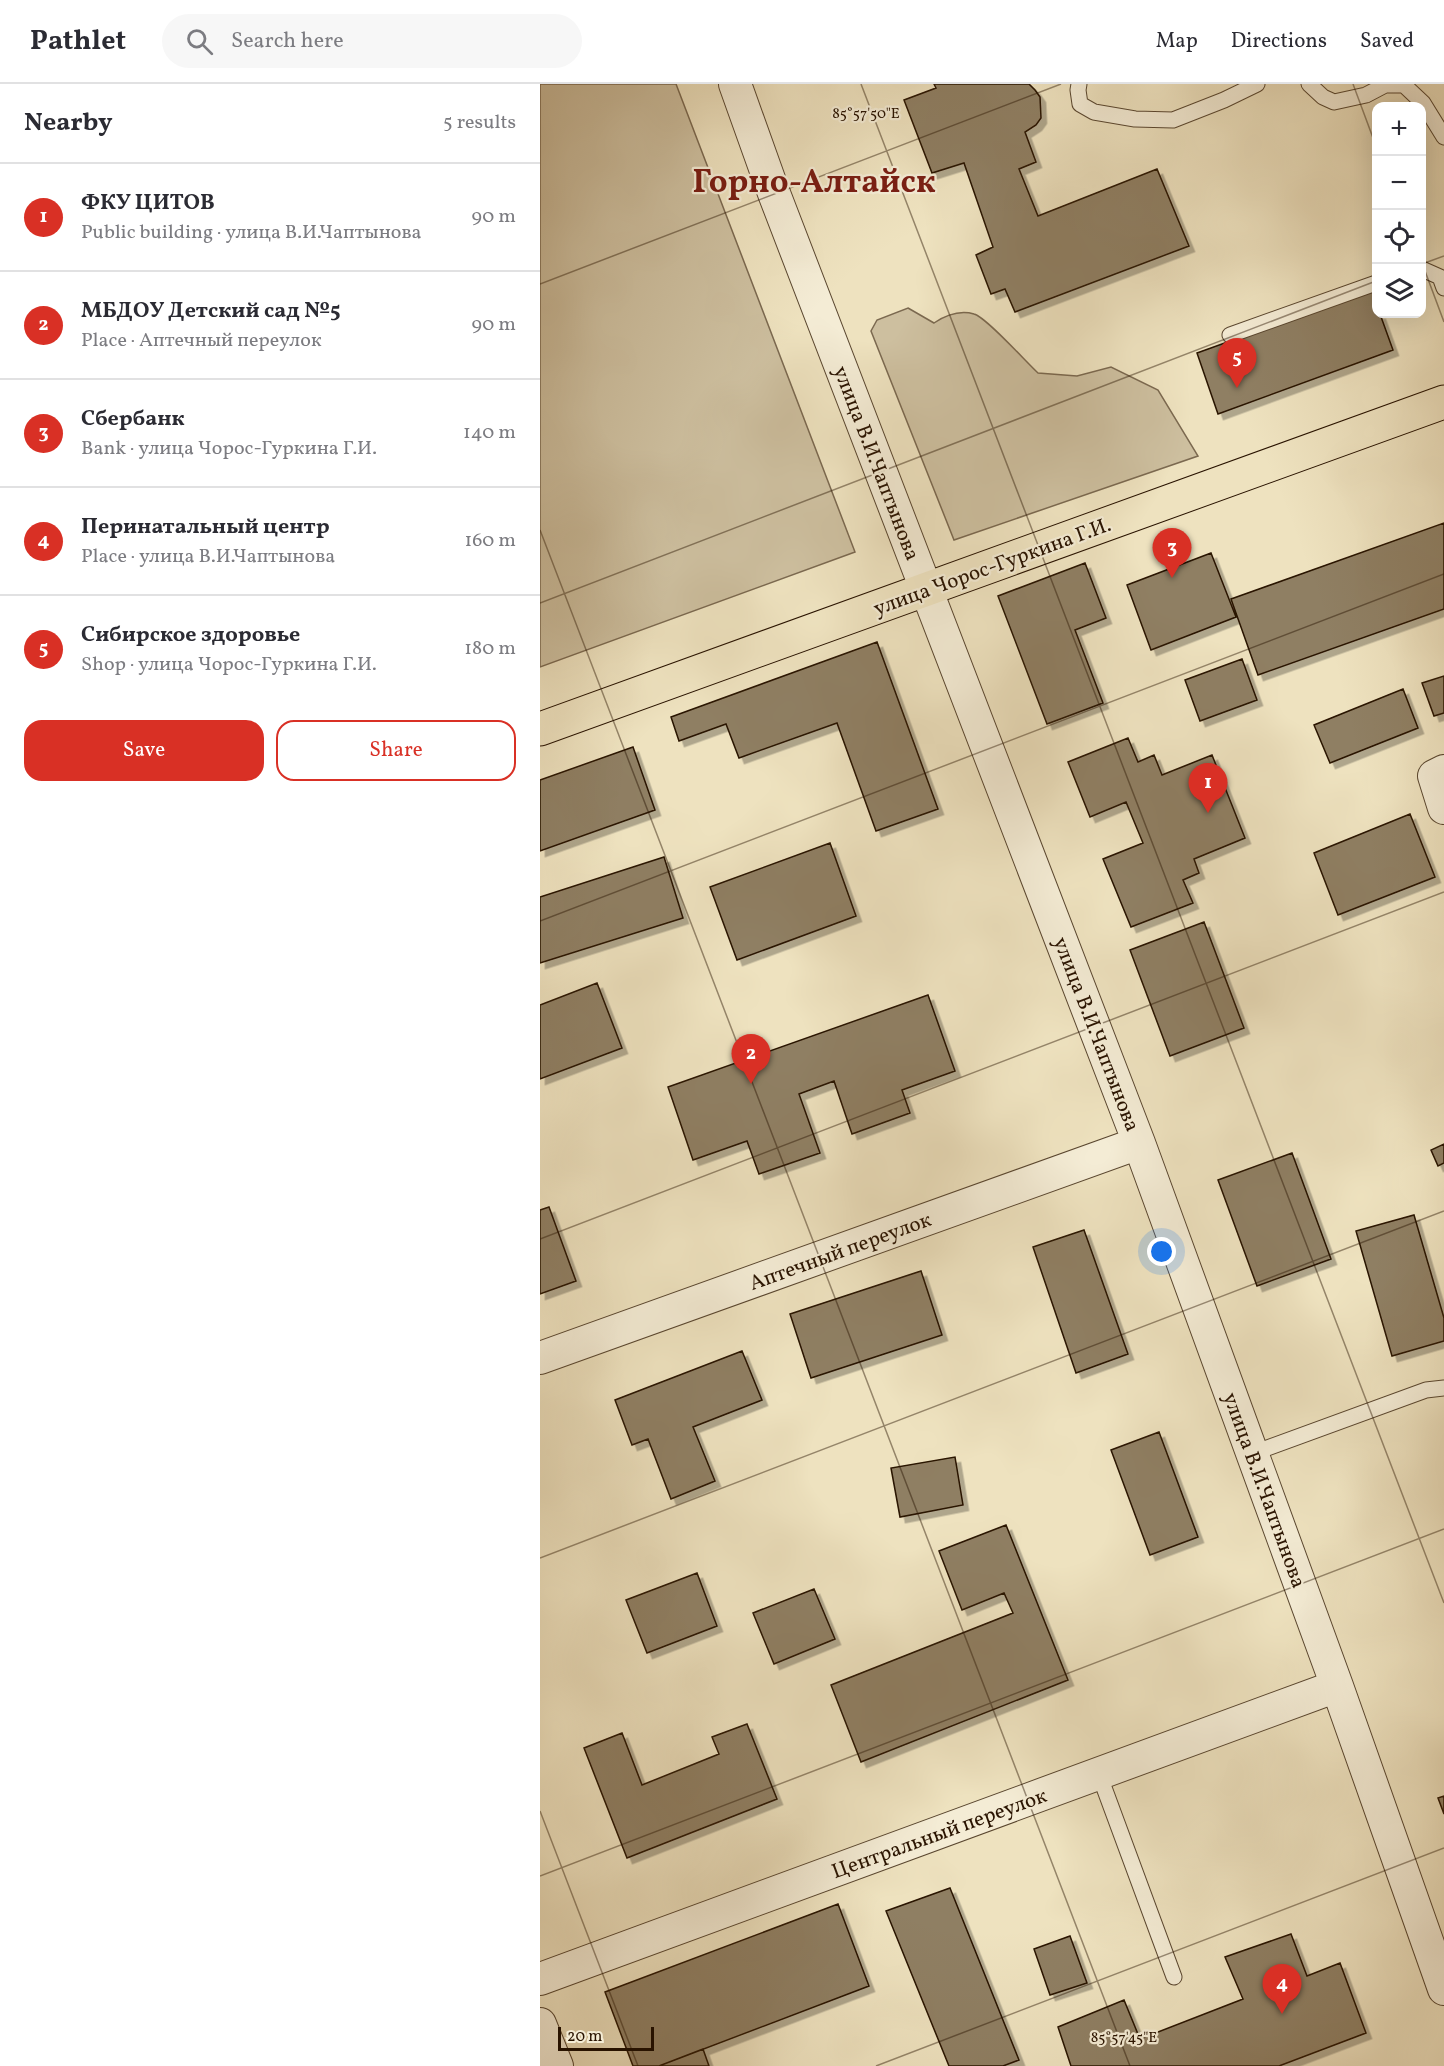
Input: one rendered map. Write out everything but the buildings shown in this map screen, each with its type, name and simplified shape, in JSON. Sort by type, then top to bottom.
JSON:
[{"type":"main road","name":"улица Чорос-Гуркина Г.И.","points":[[540,729],[1444,402]]},
{"type":"street","name":"улица В.И.Чаптынова","points":[[735,84],[775,196],[1139,1143],[1337,1686],[1444,1989]]},
{"type":"street","points":[[1444,771],[1434,776],[1444,808]]},
{"type":"street","name":"Аптечный переулок","points":[[540,1358],[1139,1143]]},
{"type":"street","name":"Центральный переулок","points":[[540,1979],[1337,1686]]},
{"type":"street","points":[[540,2024],[557,2066]]},
{"type":"lane","points":[[1079,84],[1080,104],[1094,112],[1135,119],[1173,120],[1257,84]]},
{"type":"lane","points":[[1309,84],[1323,97],[1334,102],[1365,95],[1385,85],[1404,85],[1423,103],[1444,137]]},
{"type":"lane","points":[[1426,271],[1440,277],[1444,288]]},
{"type":"lane","points":[[1230,335],[1372,285]]},
{"type":"lane","points":[[1251,1454],[1426,1390],[1444,1388]]},
{"type":"lane","points":[[1099,1774],[1174,1977]]},
{"type":"shaded area","points":[[540,84],[676,84],[855,552],[540,667]]},
{"type":"shaded area","points":[[908,308],[934,323],[953,314],[974,314],[980,317],[1038,373],[1077,376],[1111,367],[1158,390],[1198,456],[954,540],[871,331],[877,320]]},
{"type":"place","name":"Сибирское здоровье","points":[[1237,388]]},
{"type":"place","name":"Сбербанк","points":[[1172,578]]},
{"type":"place","name":"ФКУ ЦИТОВ","points":[[1208,813]]},
{"type":"place","name":"МБДОУ Детский сад №5","points":[[751,1084]]},
{"type":"place","name":"Перинатальный центр","points":[[1282,2014]]},
{"type":"district","name":"Горно-Алтайск","points":[[814,180]]}]
